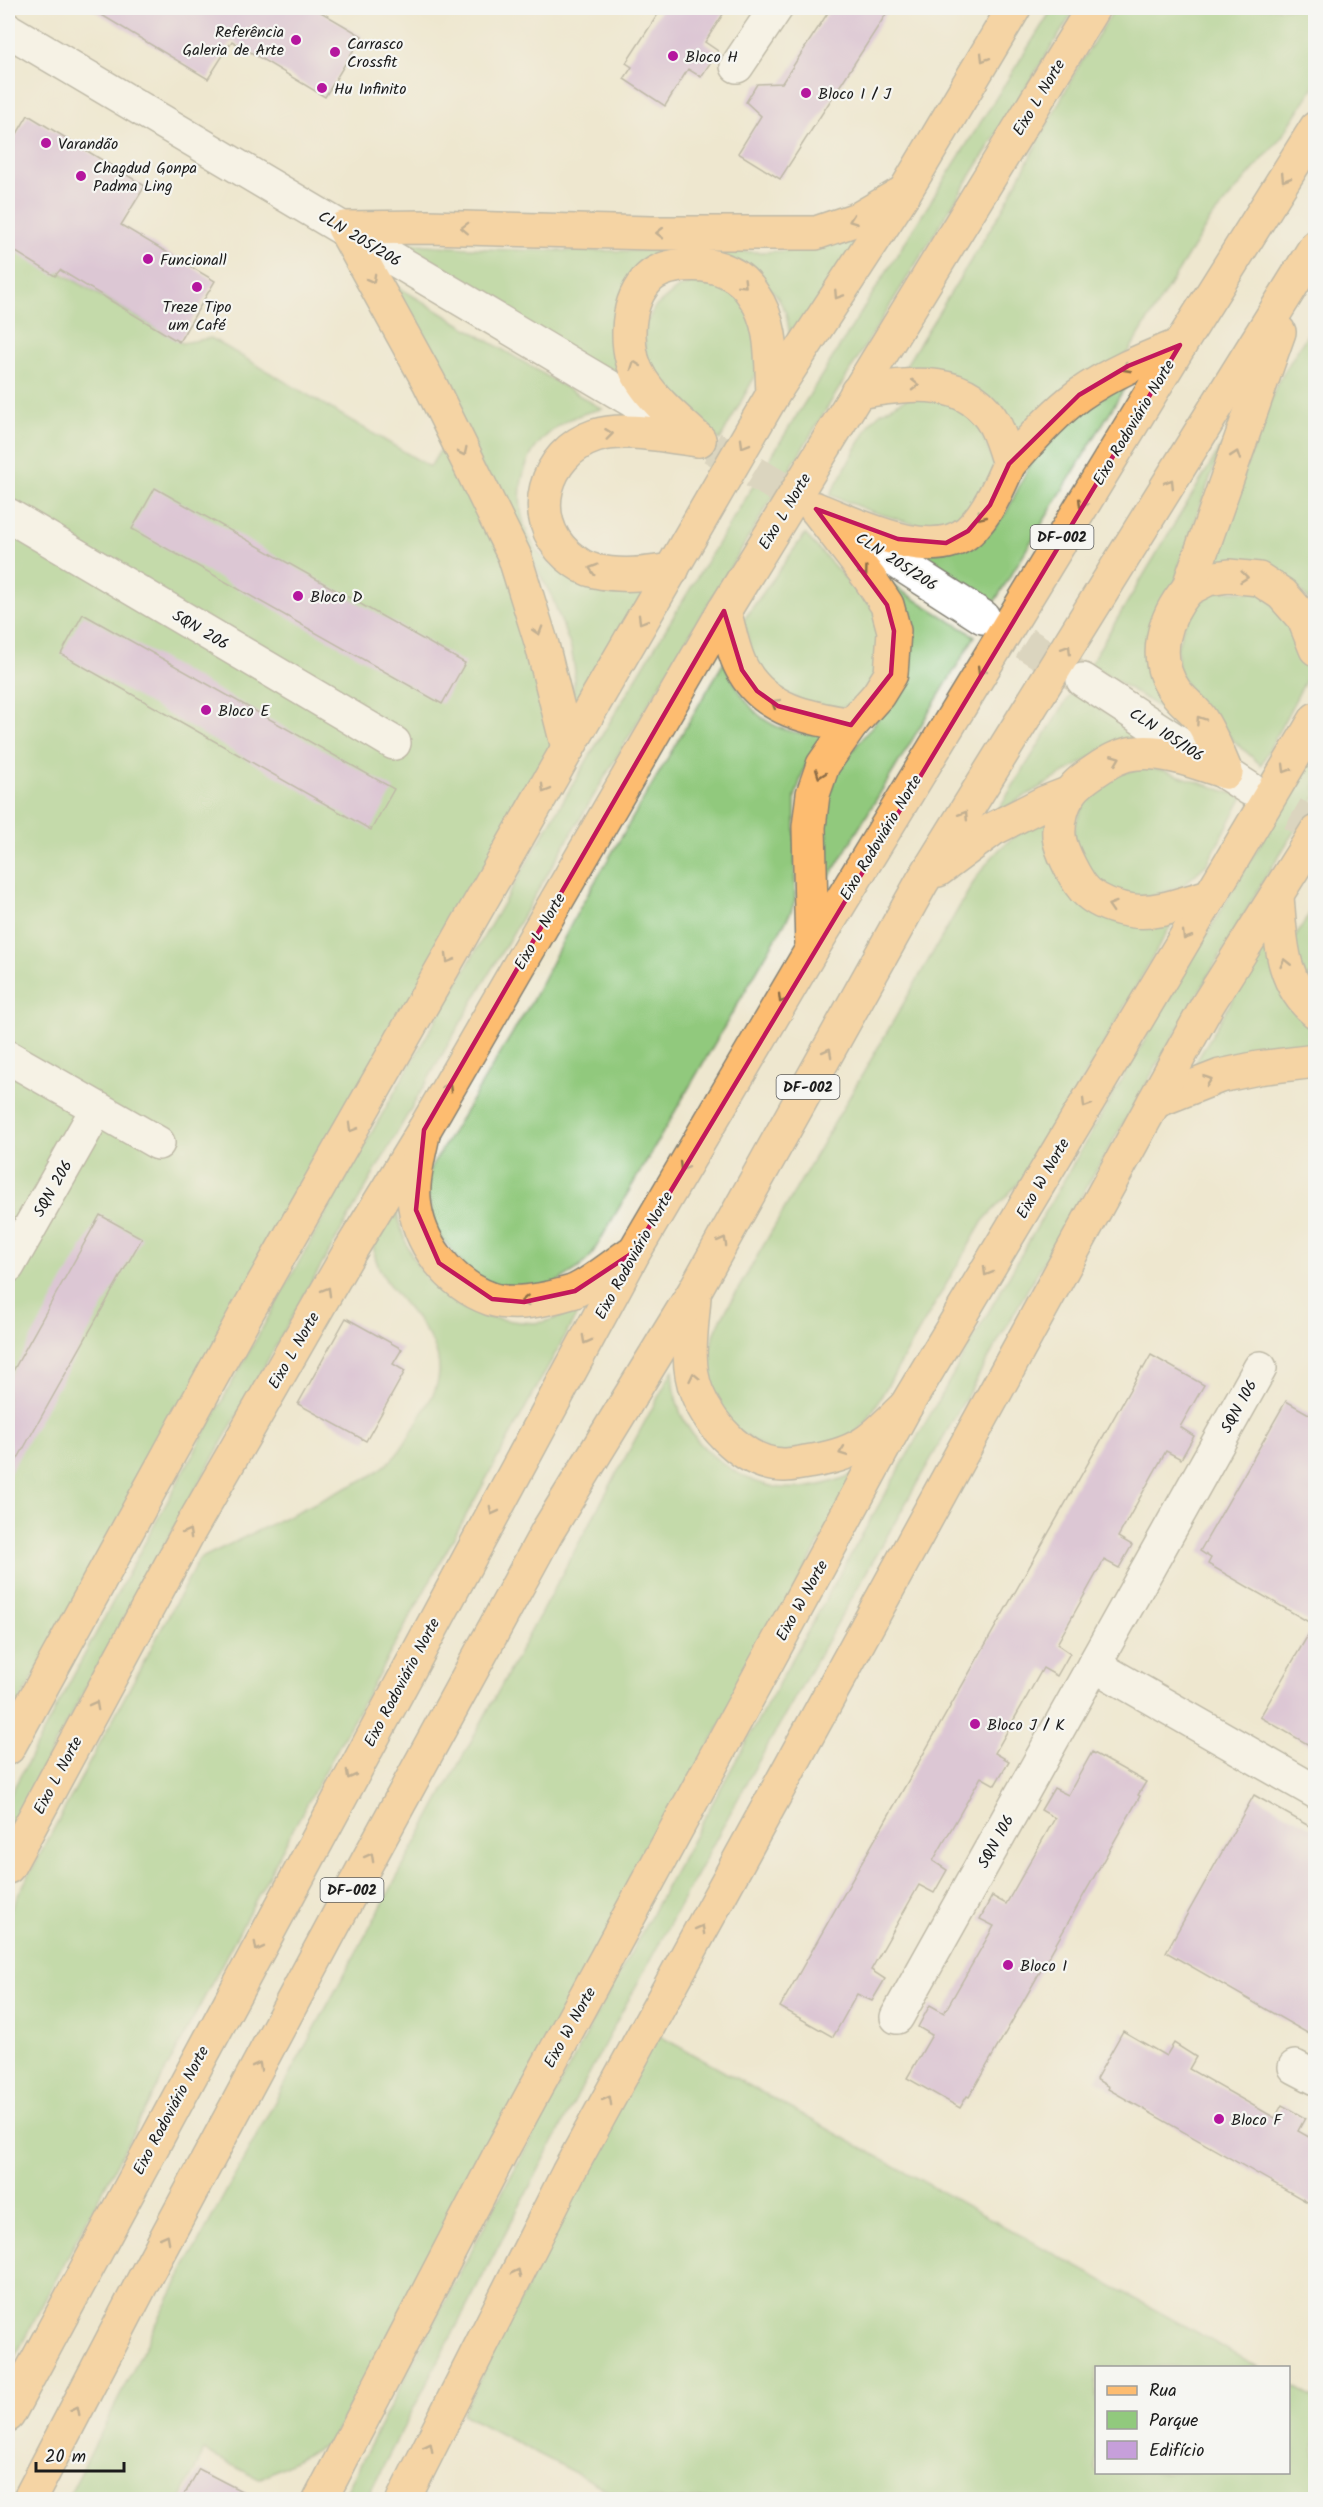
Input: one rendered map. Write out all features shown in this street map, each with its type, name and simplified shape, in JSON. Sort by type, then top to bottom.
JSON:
[{"type":"main road","points":[[8,1748],[246,1314],[568,748],[774,394],[904,193],[1014,8]]},
{"type":"main road","name":"Eixo L Norte","points":[[8,1867],[188,1533],[350,1251],[424,1130],[724,611],[1093,8]]},
{"type":"main road","name":"Eixo Rodoviário Norte","points":[[8,2415],[634,1252],[812,949],[1179,345],[1316,128]]},
{"type":"main road","points":[[568,748],[542,645],[514,555],[429,382],[344,228],[428,227],[652,233],[816,233],[860,218],[904,193]]},
{"type":"main road","points":[[1188,590],[1308,259]]},
{"type":"main road","name":"DF-002","points":[[29,2499],[199,2177],[548,1532],[694,1292],[922,882],[1308,259]]},
{"type":"main road","points":[[706,444],[660,402],[641,380],[630,349],[632,311],[646,281],[655,274],[689,265],[714,266],[729,272],[743,282],[756,297],[768,327],[774,394]]},
{"type":"main road","points":[[813,508],[898,539],[930,545],[946,543],[968,531],[990,504],[1009,464],[1054,417],[1079,395],[1128,366],[1179,345]]},
{"type":"main road","points":[[857,392],[913,383],[955,390],[975,403],[994,423],[1009,464]]},
{"type":"main road","points":[[672,570],[632,576],[594,571],[575,562],[550,534],[542,505],[547,482],[568,450],[594,436],[614,432],[706,444]]},
{"type":"main road","points":[[812,949],[809,827],[813,794],[823,765],[851,725],[878,695],[891,674],[894,630],[887,605],[870,579],[813,508]]},
{"type":"main road","points":[[1238,781],[1199,716],[1174,690],[1165,671],[1162,647],[1166,622],[1177,602],[1188,590],[1208,579],[1229,576],[1259,579],[1282,594],[1304,619],[1316,649]]},
{"type":"main road","points":[[724,611],[742,670],[757,691],[778,706],[813,718],[851,725]]},
{"type":"main road","name":"Eixo W Norte","points":[[320,2499],[501,2152],[906,1406],[1316,718]]},
{"type":"main road","points":[[1210,896],[1150,911],[1134,911],[1099,901],[1086,891],[1076,877],[1059,837],[1061,812],[1070,793],[1083,779],[1112,759],[1135,753],[1157,753],[1179,757],[1238,781]]},
{"type":"main road","points":[[922,882],[993,829],[1044,802],[1070,793]]},
{"type":"main road","points":[[403,2499],[573,2163],[1154,1102],[1208,1004],[1316,832]]},
{"type":"main road","points":[[1277,897],[1283,960],[1288,977],[1299,995],[1316,1012]]},
{"type":"main road","points":[[1154,1102],[1220,1076],[1258,1068],[1316,1061]]},
{"type":"main road","points":[[424,1130],[414,1195],[416,1210],[427,1241],[439,1263],[466,1286],[492,1299],[524,1302],[575,1291],[634,1252]]},
{"type":"main road","points":[[694,1292],[690,1360],[697,1393],[716,1424],[730,1441],[746,1453],[764,1462],[785,1465],[824,1459],[846,1452],[868,1441],[906,1406]]},
{"type":"street","points":[[737,66],[776,8]]},
{"type":"street","name":"CLN 205/206","points":[[8,30],[706,444]]},
{"type":"street","name":"CLN 205/206","points":[[813,508],[983,616]]},
{"type":"street","name":"SQN 206","points":[[8,515],[394,743]]},
{"type":"street","name":"CLN 105/106","points":[[1083,680],[1238,781]]},
{"type":"street","points":[[8,1057],[158,1143]]},
{"type":"street","name":"SQN 206","points":[[8,1266],[97,1109]]},
{"type":"street","name":"SQN 106","points":[[897,2017],[1260,1368]]},
{"type":"street","points":[[1094,1665],[1316,1792]]},
{"type":"highlighted area","points":[[1180,345],[634,1252],[575,1291],[524,1302],[492,1299],[439,1263],[416,1210],[424,1130],[724,611],[742,670],[757,691],[778,706],[851,725],[891,674],[894,631],[887,605],[816,509],[898,539],[946,543],[968,531],[990,505],[1009,464],[1079,395],[1128,366]]},
{"type":"green space","points":[[1053,8],[1076,8],[763,512],[560,852],[264,1367],[8,1832],[8,1799],[221,1403],[441,1011],[705,564]]},
{"type":"green space","points":[[1115,8],[1315,8],[1315,85],[1281,138],[1210,220],[1129,351],[1014,442],[901,373],[1002,210],[1078,67]]},
{"type":"green space","points":[[865,237],[793,352],[786,313],[777,296],[743,266],[665,264],[613,337],[614,358],[621,382],[383,240],[511,250],[761,252],[813,248]]},
{"type":"green space","points":[[8,242],[182,343],[211,338],[430,467],[441,449],[499,545],[560,744],[8,1722]]},
{"type":"green space","points":[[378,275],[602,409],[571,419],[545,437],[533,451],[525,468],[521,487],[524,525],[532,543],[543,558],[558,569],[592,579],[652,581],[571,720],[575,671],[571,648],[552,597]]},
{"type":"green space","points":[[692,283],[720,287],[738,296],[755,313],[761,365],[720,440],[649,376],[645,357],[645,325],[655,307],[678,288]]},
{"type":"green space","points":[[1315,322],[1315,607],[1295,585],[1207,574],[1277,383]]},
{"type":"green space","points":[[1130,379],[992,606],[906,555],[974,545],[992,530],[1007,511],[1030,464],[1061,426]]},
{"type":"green space","points":[[907,398],[944,398],[976,419],[994,465],[990,493],[954,526],[927,528],[870,511],[830,495],[871,422],[880,413]]},
{"type":"green space","points":[[1222,445],[1179,566],[1163,701],[1179,720],[1090,664]]},
{"type":"green space","points":[[805,534],[876,612],[884,663],[857,700],[844,707],[825,711],[760,682],[743,621]]},
{"type":"green space","points":[[887,582],[975,636],[827,881],[823,813],[839,767],[894,699],[903,680],[910,653],[908,620]]},
{"type":"green space","points":[[1214,591],[1262,592],[1302,639],[1311,670],[1261,765],[1206,716],[1179,673],[1177,647],[1188,613]]},
{"type":"green space","points":[[724,662],[741,694],[762,718],[790,731],[828,734],[804,769],[795,797],[795,900],[791,912],[591,1256],[579,1268],[552,1285],[509,1290],[472,1275],[435,1230],[428,1193],[430,1169],[532,1001],[579,909]]},
{"type":"green space","points":[[1072,692],[1163,749],[1102,751],[996,813]]},
{"type":"green space","points":[[1315,753],[1315,798],[1262,883],[752,1773],[611,2032],[366,2499],[342,2500],[564,2076],[794,1656],[1086,1142]]},
{"type":"green space","points":[[1143,768],[1162,770],[1243,797],[1207,864],[1182,886],[1149,897],[1102,891],[1073,842],[1076,822],[1089,792],[1116,774]]},
{"type":"green space","points":[[1050,813],[1059,876],[1179,911],[1027,1174],[983,1221],[867,1421],[849,1440],[774,1454],[725,1423],[709,1377],[708,1357],[713,1337],[722,1317],[976,878],[1001,848]]},
{"type":"green space","points":[[1315,904],[1315,995],[1292,949],[1294,939]]},
{"type":"green space","points":[[1268,939],[1315,1022],[1315,1049],[1186,1079]]},
{"type":"green space","points":[[396,1208],[409,1250],[419,1268],[446,1297],[464,1308],[483,1316],[534,1323],[568,1314],[581,1307],[291,1833],[8,2370],[8,1914],[199,1559],[369,1477],[399,1452],[432,1397],[439,1370],[436,1351],[428,1334],[390,1287],[380,1270],[374,1252],[375,1240]]},
{"type":"green space","points":[[673,1370],[678,1406],[690,1430],[712,1455],[747,1478],[765,1485],[800,1488],[819,1486],[858,1472],[331,2442],[259,2479],[204,2451],[180,2499],[67,2500],[191,2256]]},
{"type":"green space","points":[[656,2034],[1257,2366],[1095,2366],[1095,2474],[1290,2474],[1290,2385],[1315,2399],[1315,2499],[625,2499],[462,2414]]},
{"type":"building","points":[[90,8],[314,8],[362,36],[325,97],[232,41],[208,79]]},
{"type":"building","name":"Bloco H","points":[[662,8],[727,8],[705,42],[718,51],[701,77],[688,69],[665,106],[624,79],[632,67],[626,63]]},
{"type":"building","name":"Bloco I / J","points":[[831,8],[890,8],[780,179],[738,153],[761,116],[746,102],[757,84],[782,83]]},
{"type":"building","points":[[28,115],[145,186],[121,225],[215,281],[179,342],[60,270],[55,276],[8,247],[8,149]]},
{"type":"building","name":"Bloco D","points":[[155,488],[465,663],[442,704],[132,529]]},
{"type":"building","name":"Bloco E","points":[[83,614],[394,789],[371,830],[61,654]]},
{"type":"building","points":[[100,1215],[142,1238],[8,1476],[8,1380]]},
{"type":"building","points":[[346,1318],[402,1349],[393,1364],[405,1371],[366,1441],[298,1404]]},
{"type":"building","name":"Bloco J / K","points":[[1151,1355],[1204,1385],[1180,1427],[1194,1436],[1181,1459],[1166,1451],[1118,1537],[1132,1545],[1119,1568],[1104,1560],[1057,1644],[1070,1653],[1057,1676],[1043,1668],[995,1753],[1009,1761],[995,1785],[981,1777],[933,1861],[947,1870],[934,1893],[919,1885],[871,1970],[885,1979],[872,2001],[857,1994],[833,2037],[780,2007]]},
{"type":"building","points":[[1286,1401],[1316,1418],[1316,1749],[1260,1717],[1314,1625],[1208,1564],[1211,1558],[1200,1551]]},
{"type":"building","name":"Bloco I","points":[[1092,1752],[1146,1782],[969,2097],[967,2096],[960,2108],[907,2078],[932,2035],[918,2027],[930,2005],[944,2013],[994,1926],[980,1919],[992,1896],[1006,1904],[1055,1818],[1041,1810],[1054,1788],[1068,1795]]},
{"type":"building","points":[[1254,1795],[1316,1830],[1316,2038],[1166,1952]]},
{"type":"building","name":"Bloco F","points":[[1123,2031],[1166,2056],[1174,2043],[1196,2057],[1189,2069],[1275,2118],[1282,2105],[1305,2118],[1298,2131],[1316,2141],[1316,2207],[1108,2089],[1109,2087],[1096,2079]]},
{"type":"building","points":[[199,2469],[257,2499],[182,2499]]},
{"type":"tunnel","points":[[712,447],[811,506]]},
{"type":"tunnel","points":[[983,617],[1082,679]]},
{"type":"tunnel","points":[[1250,789],[1316,827]]},
{"type":"place","name":"Referência Galeria de Arte","points":[[296,40]]},
{"type":"place","name":"Carrasco Crossfit","points":[[335,52]]},
{"type":"place","name":"Bloco H","points":[[673,56]]},
{"type":"place","name":"Hu Infinito","points":[[322,88]]},
{"type":"place","name":"Bloco I / J","points":[[806,93]]},
{"type":"place","name":"Varandão","points":[[46,143]]},
{"type":"place","name":"Chagdud Gonpa Padma Ling","points":[[81,176]]},
{"type":"place","name":"Funcionall","points":[[148,259]]},
{"type":"place","name":"Treze Tipo um Café","points":[[197,287]]},
{"type":"place","name":"Bloco D","points":[[298,596]]},
{"type":"place","name":"Bloco E","points":[[206,710]]},
{"type":"place","name":"Bloco J / K","points":[[975,1724]]},
{"type":"place","name":"Bloco I","points":[[1008,1965]]},
{"type":"place","name":"Bloco F","points":[[1219,2119]]}]
